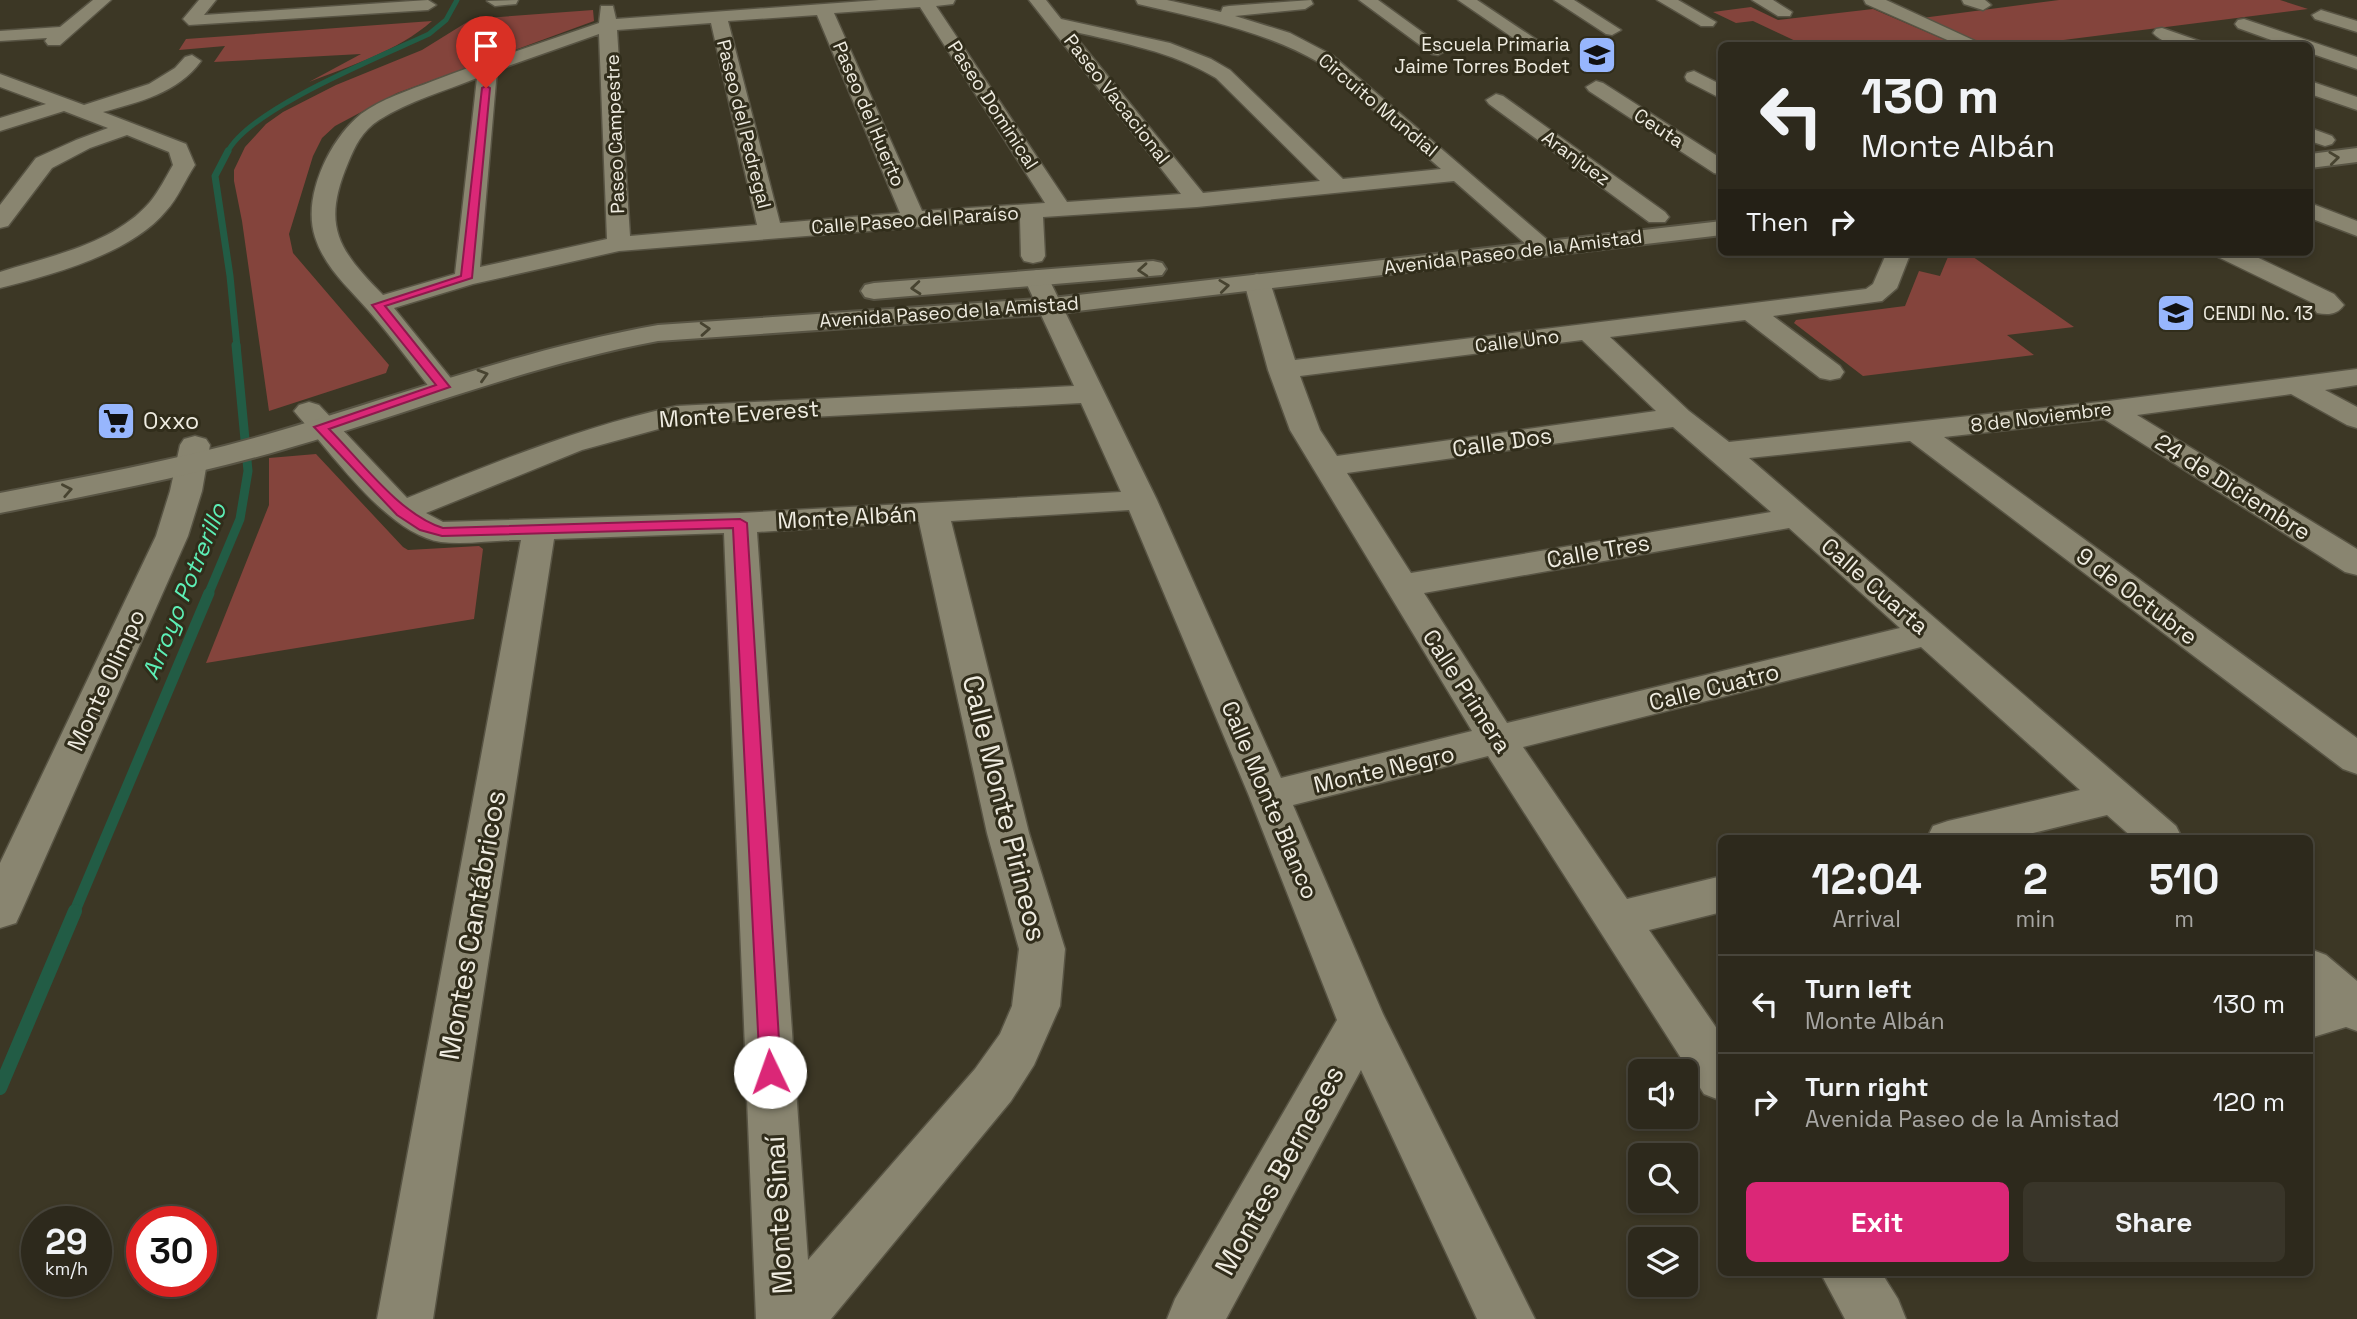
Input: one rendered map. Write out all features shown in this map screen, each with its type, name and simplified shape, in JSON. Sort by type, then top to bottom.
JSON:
[{"type":"street","points":[[0,36],[60,36],[103,0]]},
{"type":"street","points":[[208,0],[192,19],[195,21],[305,14],[419,4]]},
{"type":"street","points":[[305,14],[316,0]]},
{"type":"street","points":[[438,379],[378,305],[340,265],[327,238],[322,215],[328,184],[349,137],[370,117],[408,98],[609,18],[718,17],[947,0]]},
{"type":"street","name":"Paseo Vacacional","points":[[1037,0],[1196,200]]},
{"type":"street","name":"Circuito Mundial","points":[[1144,0],[1278,33],[1326,59],[1536,239]]},
{"type":"street","points":[[1367,0],[1438,50]]},
{"type":"street","points":[[1466,0],[1528,40]]},
{"type":"street","points":[[1562,0],[1612,30]]},
{"type":"street","points":[[1665,0],[1707,22]]},
{"type":"street","points":[[1760,0],[1784,12]]},
{"type":"street","points":[[1872,0],[1968,42]]},
{"type":"street","name":"Paseo Dominical","points":[[925,2],[1060,209]]},
{"type":"street","points":[[1204,13],[1305,4]]},
{"type":"street","name":"Paseo del Huerto","points":[[824,10],[914,219]]},
{"type":"street","points":[[2321,15],[2357,27]]},
{"type":"street","name":"Paseo del Pedregal","points":[[718,17],[770,232]]},
{"type":"street","name":"Paseo Campestre","points":[[609,18],[619,244]]},
{"type":"street","points":[[1057,23],[1153,46],[1211,66],[1223,74],[1338,186]]},
{"type":"street","points":[[2244,24],[2296,42]]},
{"type":"street","points":[[2162,33],[2186,42]]},
{"type":"street","points":[[2313,48],[2357,63]]},
{"type":"street","points":[[0,125],[167,84],[181,76],[192,61]]},
{"type":"street","points":[[467,278],[488,67]]},
{"type":"street","points":[[1694,76],[1718,91]]},
{"type":"street","points":[[0,280],[113,240],[138,225],[157,208],[184,165],[179,148],[2,81]]},
{"type":"street","name":"Ceuta","points":[[1596,88],[1718,165]]},
{"type":"street","points":[[2313,88],[2357,104]]},
{"type":"street","name":"Aranjuez","points":[[1496,100],[1657,216]]},
{"type":"street","points":[[3,214],[44,163],[83,144],[129,128]]},
{"type":"street","points":[[2315,138],[2357,136]]},
{"type":"street","points":[[2313,161],[2357,155]]},
{"type":"street","name":"Calle Paseo del Paraíso","points":[[378,305],[467,278],[619,244],[914,219],[1196,200],[1460,174]]},
{"type":"street","name":"Avenida Paseo de la Amistad","points":[[209,451],[274,433],[438,379],[658,333],[1041,280],[1256,282],[1536,239],[1657,216],[1718,209]]},
{"type":"street","points":[[1031,211],[1041,280]]},
{"type":"street","points":[[2313,211],[2357,229]]},
{"type":"street","name":"Avenida Paseo de la Amistad","points":[[852,293],[1536,239],[1718,228]]},
{"type":"street","name":"Calle Uno","points":[[1282,370],[1873,296],[1884,288],[1897,256]]},
{"type":"street","points":[[2235,256],[2325,299],[2331,304],[2326,307]]},
{"type":"street","name":"Calle Monte Blanco","points":[[1041,280],[1141,500],[1269,796],[1362,1022],[1507,1319]]},
{"type":"street","name":"Calle Primera","points":[[1256,282],[1273,326],[1282,370],[1305,430],[1326,467],[1498,741],[1718,1073]]},
{"type":"street","name":"Avenida Paseo de la Amistad","points":[[438,379],[517,340],[581,323],[698,305]]},
{"type":"street","points":[[1751,312],[1830,372]]},
{"type":"street","name":"Calle Cuarta","points":[[1589,332],[1679,417],[1723,452],[2158,835]]},
{"type":"street","name":"8 de Noviembre","points":[[1723,452],[2109,410],[2357,377]]},
{"type":"street","points":[[2294,384],[2357,419]]},
{"type":"street","name":"Monte Everest","points":[[402,512],[579,440],[627,424],[677,415],[1092,394]]},
{"type":"street","name":"24 de Diciembre","points":[[2109,410],[2357,564]]},
{"type":"street","name":"Calle Dos","points":[[1326,467],[1679,417]]},
{"type":"street","name":"Monte Albán","points":[[314,419],[402,512],[425,527],[442,532],[740,523],[1141,500]]},
{"type":"street","name":"9 de Octubre","points":[[1918,432],[2357,759]]},
{"type":"street","points":[[0,477],[209,451]]},
{"type":"street","points":[[0,503],[209,451]]},
{"type":"street","name":"Monte Olimpo","points":[[0,910],[209,451]]},
{"type":"street","name":"Calle Monte Pirineos","points":[[794,1319],[993,1085],[1017,1049],[1036,1006],[1042,948],[1008,833],[933,512]]},
{"type":"street","name":"Calle Tres","points":[[1400,586],[1796,517]]},
{"type":"street","name":"Monte Sinaí","points":[[740,523],[784,1319]]},
{"type":"street","name":"Montes Cantábricos","points":[[405,1319],[539,531]]},
{"type":"street","name":"Calle Cuatro","points":[[1498,741],[1930,634]]},
{"type":"street","name":"Monte Negro","points":[[1269,796],[1498,741]]},
{"type":"street","points":[[1960,835],[2115,797]]},
{"type":"street","points":[[1616,920],[1718,895]]},
{"type":"street","points":[[2313,973],[2344,1009]]},
{"type":"street","name":"Montes Berneses","points":[[1195,1319],[1362,1022]]},
{"type":"street","points":[[1851,1276],[1878,1319]]},
{"type":"shaded area","points":[[2059,0],[2280,0],[2308,9],[2048,42],[1980,42],[1922,18]]},
{"type":"shaded area","points":[[1751,7],[1778,20],[1873,9],[1945,40],[1798,42],[1753,21],[1736,23],[1713,12]]},
{"type":"shaded area","points":[[593,10],[594,21],[397,93],[335,126],[322,138],[313,156],[289,234],[293,253],[389,365],[386,373],[269,411],[234,181],[234,170],[245,147],[266,124],[283,112],[336,85],[422,50],[472,19]]},
{"type":"shaded area","points":[[432,21],[419,32],[389,49],[309,82],[361,54],[214,62],[225,46],[179,50],[186,39]]},
{"type":"shaded area","points":[[1948,256],[1972,256],[2074,327],[2007,335],[2034,355],[1863,376],[1794,323],[1796,320],[1905,306],[1919,271],[1940,276]]},
{"type":"shaded area","points":[[316,454],[408,550],[479,546],[483,549],[474,619],[206,663],[269,505],[269,458]]},
{"type":"waterway","name":"Arroyo Potrerillo","points":[[227,153],[240,136],[288,102],[318,85],[429,34],[446,20],[457,0]]},
{"type":"waterway","name":"Arroyo Potrerillo","points":[[228,151],[215,176],[230,276],[237,347]]},
{"type":"waterway","name":"Arroyo Potrerillo","points":[[208,595],[240,519],[248,471],[236,345]]},
{"type":"waterway","name":"Arroyo Potrerillo","points":[[74,913],[209,593]]},
{"type":"waterway","name":"Arroyo Potrerillo","points":[[0,1088],[75,911]]},
{"type":"place","name":"Escuela Primaria Jaime Torres Bodet","points":[[1597,55]]},
{"type":"place","name":"CENDI No. 13","points":[[2176,313]]},
{"type":"place","name":"Oxxo","points":[[116,421]]},
{"type":"route","points":[[486,88],[467,278],[378,305],[444,387],[320,427],[402,512],[425,527],[442,532],[740,523],[770,1072]]}]
